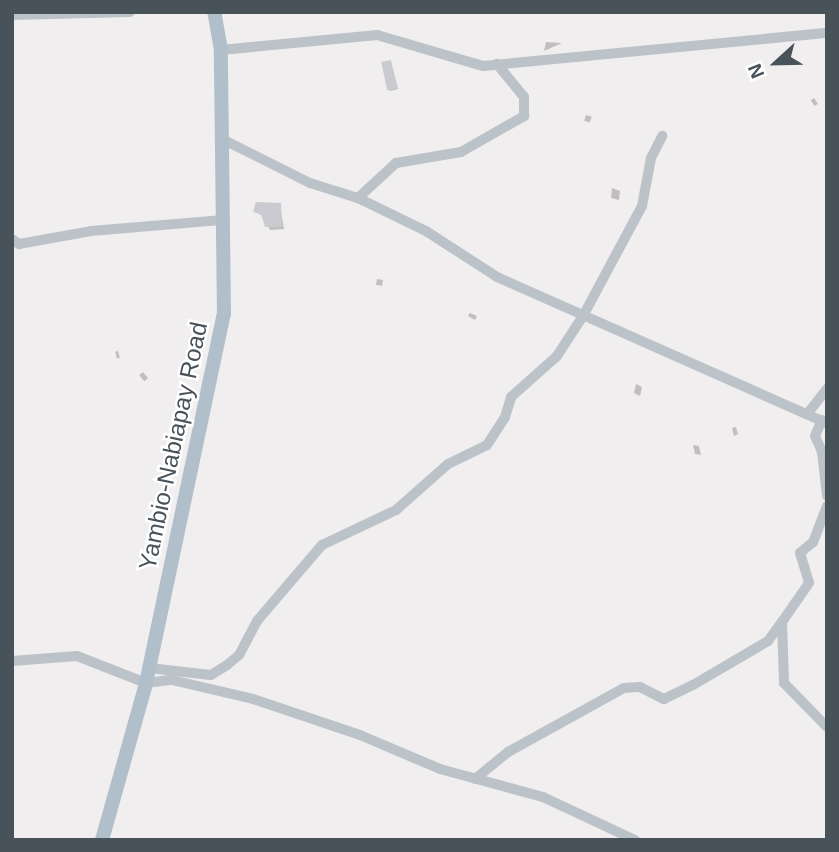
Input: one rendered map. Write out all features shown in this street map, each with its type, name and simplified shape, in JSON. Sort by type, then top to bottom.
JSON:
[{"type":"main road","name":"Yambio-Nabiapay Road","points":[[102,840],[146,683],[221,340],[224,314],[221,50],[214,12]]},
{"type":"street","points":[[12,15],[130,12]]},
{"type":"street","points":[[221,50],[377,35],[483,66],[827,33]]},
{"type":"street","points":[[358,198],[396,163],[461,152],[524,116],[524,97],[497,64]]},
{"type":"street","points":[[149,668],[211,675],[227,665],[239,655],[257,621],[322,545],[397,510],[448,464],[487,445],[505,416],[511,397],[557,356],[583,316],[642,206],[651,158],[662,136]]},
{"type":"street","points":[[222,139],[310,183],[358,198],[426,231],[497,277],[824,421],[815,436],[822,453],[827,496]]},
{"type":"street","points":[[12,239],[19,244],[91,231],[221,220]]},
{"type":"street","points":[[808,413],[827,388]]},
{"type":"street","points":[[475,779],[508,752],[624,688],[640,687],[664,699],[768,640],[809,583],[800,553],[813,542],[827,506]]},
{"type":"street","points":[[782,622],[785,683],[827,727]]},
{"type":"street","points":[[12,661],[77,656],[146,683],[172,680],[253,699],[475,779],[543,797],[635,840]]},
{"type":"building","points":[[391,60],[397,88],[387,90],[381,62]]},
{"type":"building","points":[[256,202],[281,203],[282,227],[265,227],[261,214],[253,212]]}]
